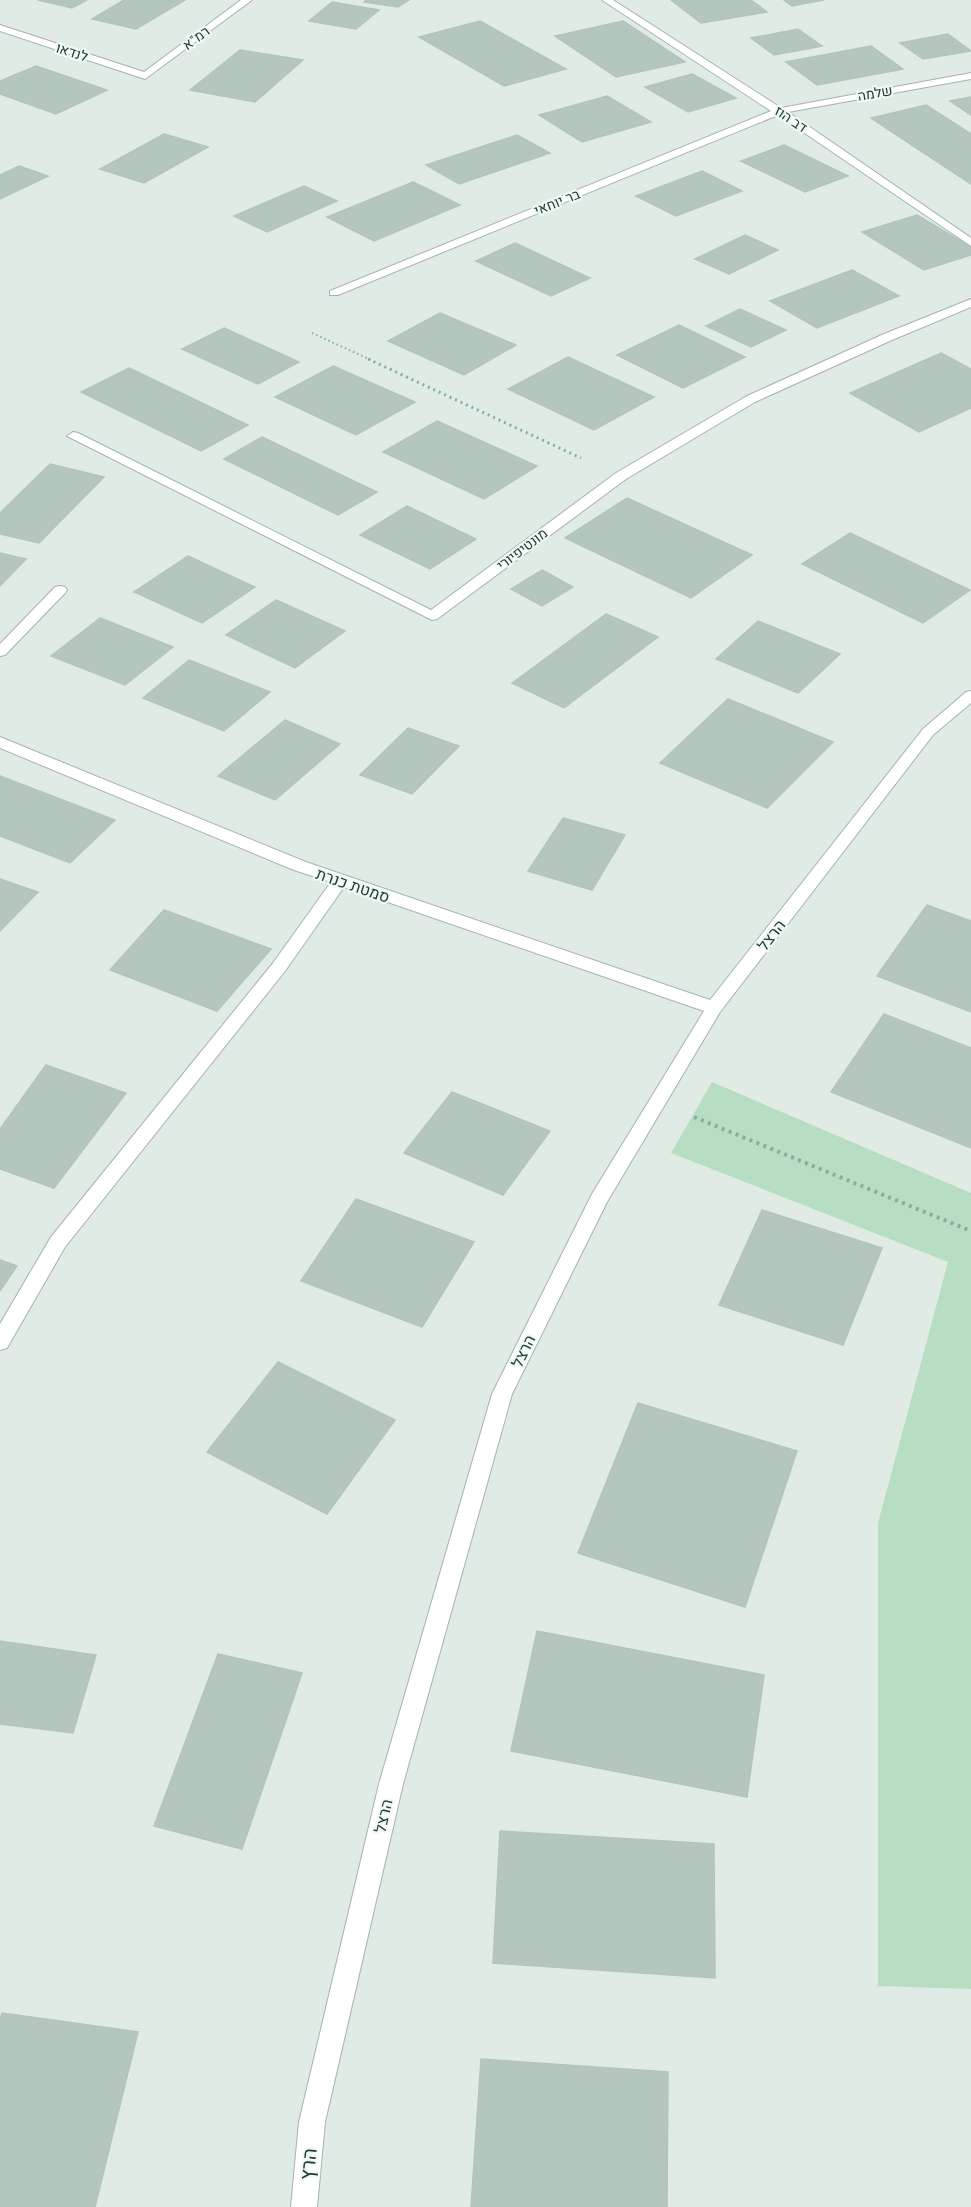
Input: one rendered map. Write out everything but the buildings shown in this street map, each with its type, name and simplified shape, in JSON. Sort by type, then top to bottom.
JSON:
[{"type":"street","name":"רמ\"א","points":[[145,76],[247,0]]},
{"type":"street","name":"דב הוז","points":[[607,0],[779,111],[971,243]]},
{"type":"street","name":"לנדאו","points":[[0,28],[145,76]]},
{"type":"street","name":"שלמה","points":[[779,111],[971,76]]},
{"type":"street","name":"בר יוחאי","points":[[334,293],[779,111]]},
{"type":"street","name":"מונטיפיורי","points":[[73,436],[432,616],[621,476],[751,399],[888,337],[971,303]]},
{"type":"street","points":[[0,652],[60,590]]},
{"type":"street","name":"הרצל","points":[[312,2122],[391,1784],[502,1394],[598,1199],[714,1008],[928,732],[971,695]]},
{"type":"street","name":"סמטת כנרת","points":[[0,742],[300,866],[714,1008]]},
{"type":"street","points":[[0,1342],[58,1242],[279,967],[341,880]]},
{"type":"street","name":"הרץ","points":[[304,2207],[312,2122]]},
{"type":"path","points":[[312,333],[621,476]]},
{"type":"path","points":[[657,1102],[971,1231]]},
{"type":"green space","points":[[712,1082],[971,1193],[971,1989],[878,1986],[878,1523],[948,1262],[671,1153]]}]
